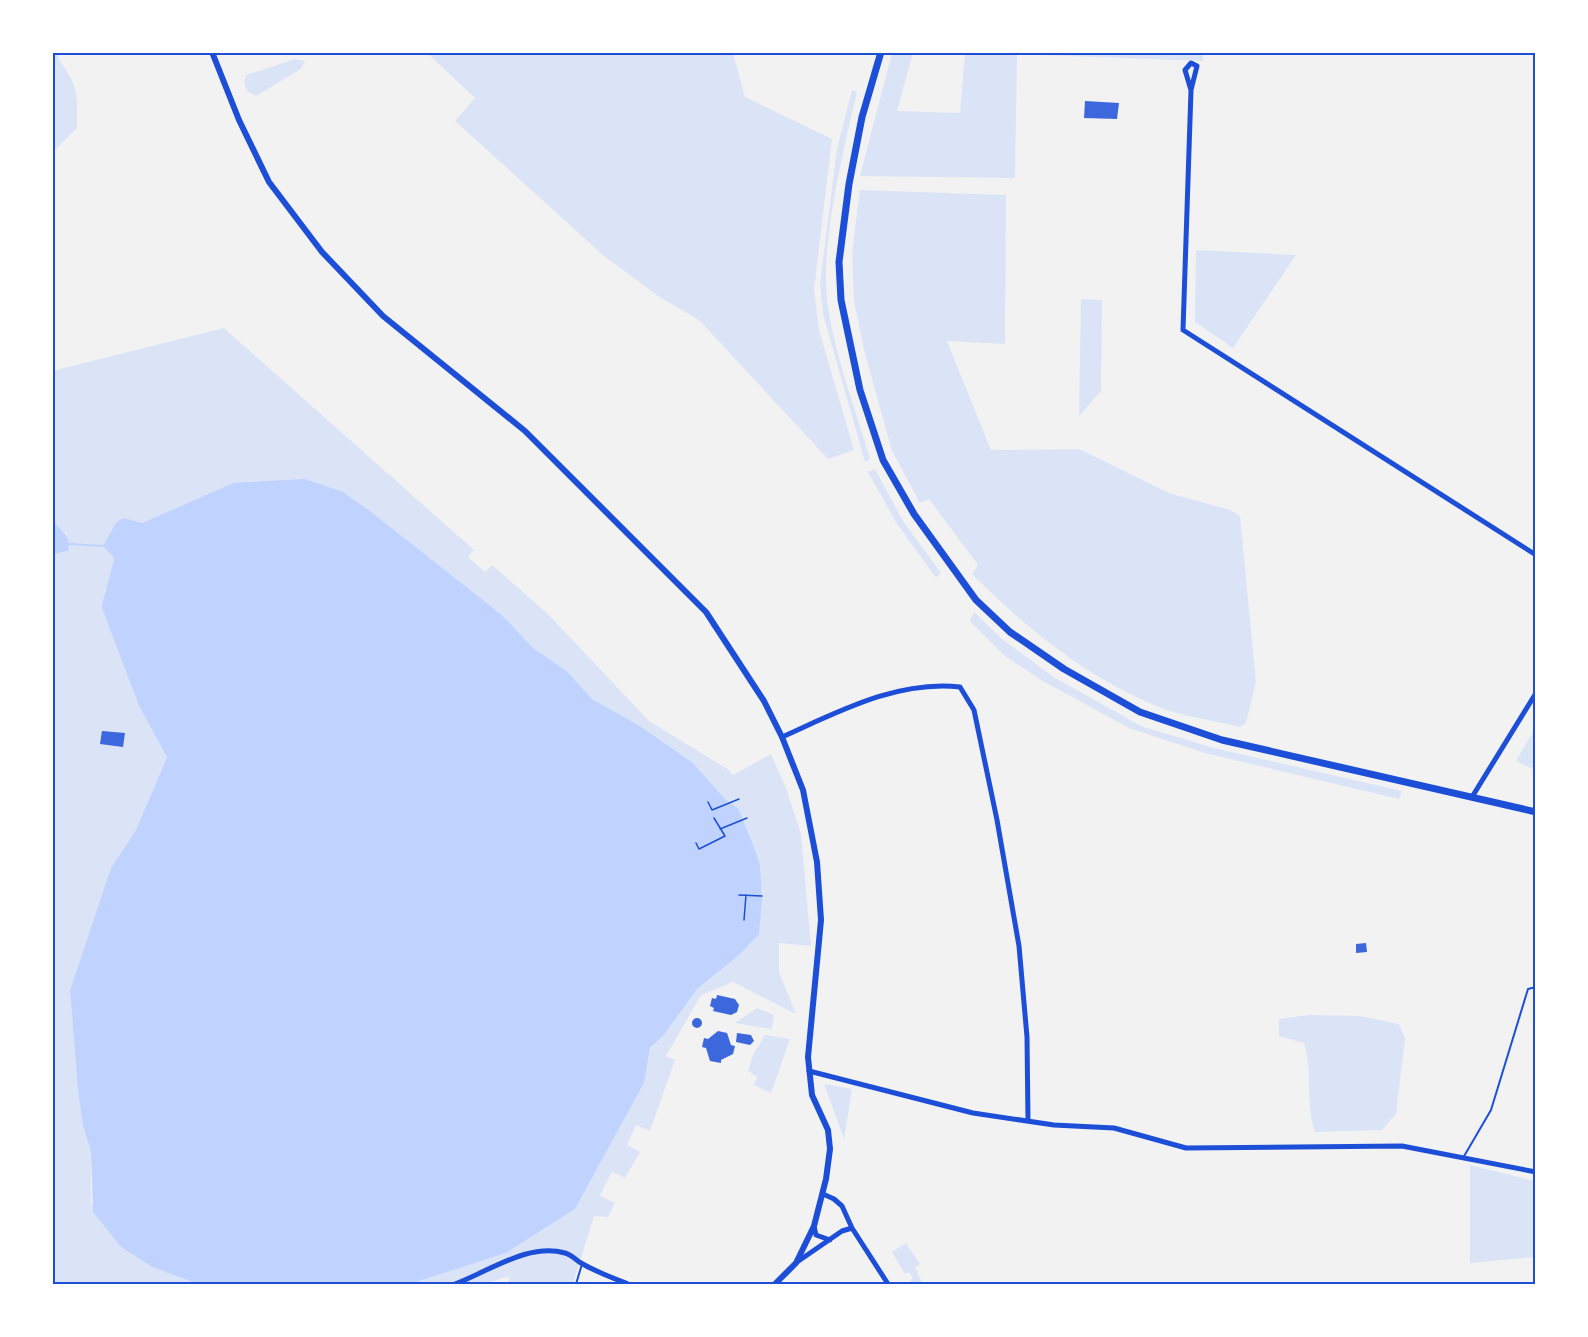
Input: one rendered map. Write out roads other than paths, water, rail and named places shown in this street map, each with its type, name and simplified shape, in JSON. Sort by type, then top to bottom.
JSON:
[{"type":"main road","points":[[881,52],[862,117],[850,180],[839,262],[841,300],[860,390],[883,460],[914,514],[968,589],[1010,632],[1064,669],[1140,712],[1222,740],[1536,812]]},
{"type":"street","points":[[212,52],[239,120],[269,182],[322,252],[384,316],[525,431],[706,612],[764,701],[782,737],[809,814],[820,888],[821,920],[808,1038],[809,1071],[812,1095],[828,1130],[829,1140],[829,1165],[823,1194],[814,1226],[796,1263]]},
{"type":"street","points":[[1191,90],[1183,330],[1536,555]]},
{"type":"street","points":[[782,737],[869,699],[917,688],[941,685],[960,687],[974,710],[997,820],[1018,946],[1027,1037],[1028,1121]]},
{"type":"street","points":[[1473,796],[1536,693]]},
{"type":"street","points":[[809,1071],[973,1113],[1028,1121],[1114,1128],[1186,1148],[1402,1146],[1536,1172]]},
{"type":"street","points":[[823,1194],[842,1206],[852,1228],[888,1284]]},
{"type":"street","points":[[814,1226],[816,1235],[830,1240]]},
{"type":"street","points":[[775,1284],[796,1263],[842,1231],[852,1228]]},
{"type":"street","points":[[455,1284],[533,1253],[563,1252],[582,1264],[628,1284]]},
{"type":"lane","points":[[1463,1158],[1491,1110],[1528,988],[1536,987]]},
{"type":"lane","points":[[576,1284],[582,1264]]},
{"type":"water","points":[[305,479],[343,492],[375,515],[503,616],[533,648],[567,671],[592,699],[640,726],[693,763],[725,799],[738,808],[760,865],[762,899],[759,934],[739,955],[697,989],[663,1036],[650,1048],[644,1083],[575,1209],[506,1253],[410,1284],[198,1284],[152,1267],[121,1247],[93,1212],[91,1152],[83,1126],[78,1091],[70,990],[111,868],[135,832],[167,757],[140,708],[102,608],[114,558],[103,546],[116,523],[123,518],[142,523],[233,483]]},
{"type":"water","points":[[53,522],[68,538],[68,551],[53,554]]},
{"type":"waterway","points":[[70,544],[103,546]]}]
